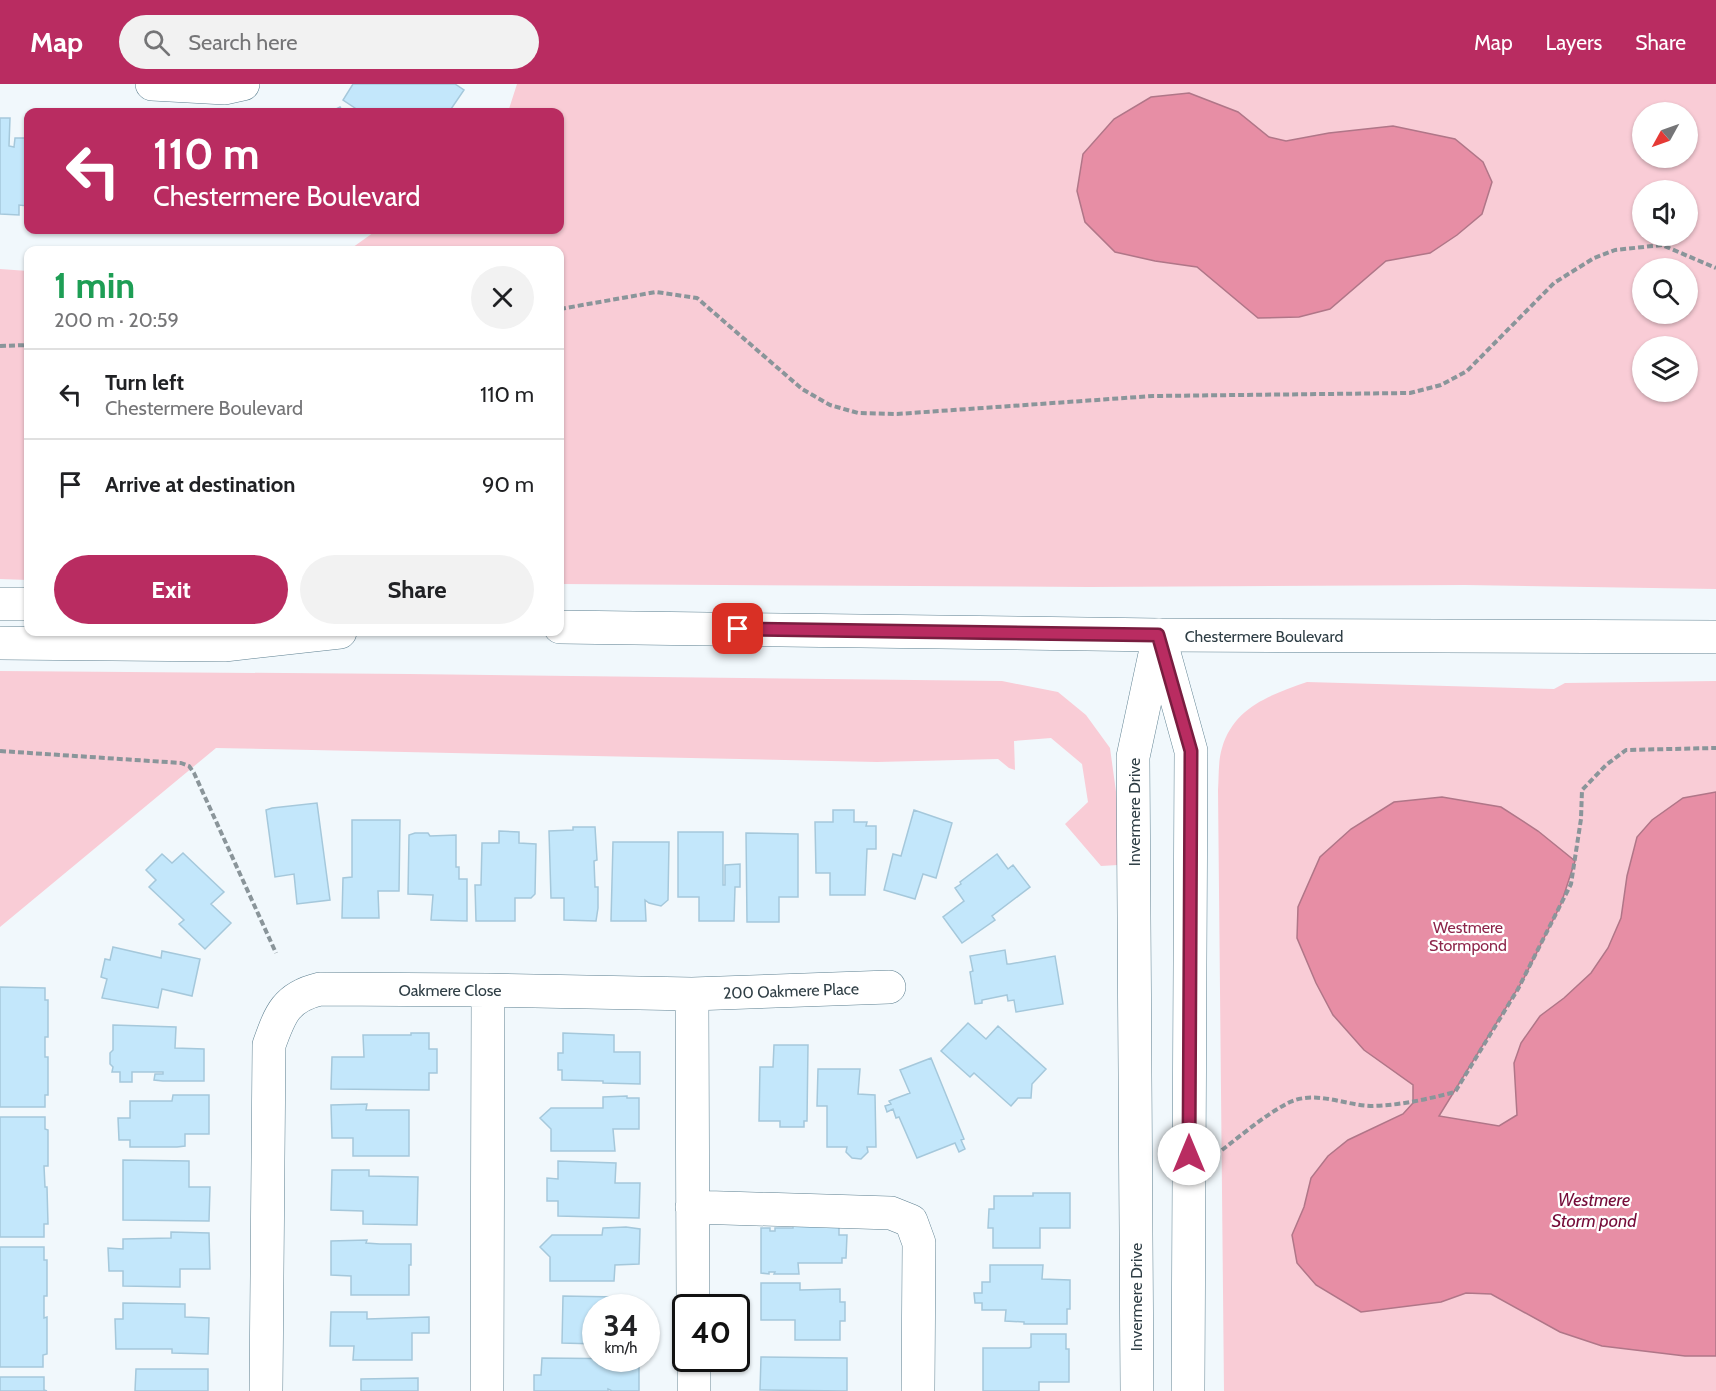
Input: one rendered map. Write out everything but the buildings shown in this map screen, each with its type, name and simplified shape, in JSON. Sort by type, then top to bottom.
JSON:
[{"type":"street","points":[[152,84],[225,88],[243,84]]},
{"type":"street","points":[[0,604],[24,604]]},
{"type":"street","name":"Chestermere Boulevard","points":[[564,627],[1158,635],[1716,637]]},
{"type":"street","points":[[1158,635],[1191,751],[1188,1391]]},
{"type":"street","name":"Invermere Drive","points":[[1137,1391],[1133,758],[1158,635]]},
{"type":"street","points":[[0,643],[224,645],[304,636]]},
{"type":"street","name":"200 Oakmere Place","points":[[692,994],[889,987]]},
{"type":"street","name":"Oakmere Close","points":[[266,1391],[269,1045],[279,1019],[290,1002],[302,993],[320,989],[692,994]]},
{"type":"street","points":[[487,1391],[488,990]]},
{"type":"street","points":[[692,994],[693,1294]]},
{"type":"street","points":[[692,1207],[891,1213],[910,1221],[919,1243],[918,1391]]},
{"type":"street","points":[[694,1372],[694,1391]]},
{"type":"path","points":[[564,308],[656,292],[697,298],[802,389],[830,405],[858,414],[897,414],[1153,396],[1410,393],[1441,385],[1467,370],[1554,283],[1594,258],[1615,250],[1662,245],[1716,268]]},
{"type":"path","points":[[0,346],[24,345]]},
{"type":"path","points":[[1222,1150],[1253,1126],[1292,1101],[1320,1097],[1370,1106],[1413,1103],[1455,1092],[1518,989],[1571,884],[1581,819],[1582,790],[1605,765],[1626,750],[1716,748]]},
{"type":"path","points":[[0,751],[96,756],[181,763],[189,766],[276,953]]},
{"type":"green space","points":[[517,84],[1716,84],[1716,589],[1465,585],[1089,587],[564,584],[564,246],[355,246],[371,234],[564,234],[564,108],[509,108]]},
{"type":"green space","points":[[0,269],[24,271],[24,580],[0,579]]},
{"type":"green space","points":[[0,671],[1002,681],[1058,692],[1086,715],[1110,748],[1117,799],[1118,865],[1101,866],[1065,824],[1088,802],[1082,764],[1051,738],[1014,741],[1015,770],[998,759],[877,762],[216,748],[0,927]]},
{"type":"green space","name":"Westmere Stormpond","points":[[1716,681],[1716,1391],[1224,1391],[1218,790],[1222,748],[1235,722],[1255,704],[1307,682],[1554,689],[1565,683]]},
{"type":"water","points":[[1189,93],[1238,112],[1269,137],[1286,141],[1329,133],[1393,126],[1455,139],[1483,162],[1492,182],[1482,214],[1457,235],[1430,253],[1386,261],[1330,309],[1299,317],[1258,318],[1197,267],[1115,252],[1085,222],[1077,191],[1083,154],[1114,119],[1151,97]]},
{"type":"water","name":"Westmere Storm pond","points":[[1716,792],[1716,1356],[1685,1356],[1602,1346],[1560,1332],[1491,1294],[1466,1293],[1441,1302],[1361,1312],[1316,1285],[1297,1263],[1292,1235],[1304,1207],[1311,1178],[1328,1156],[1348,1140],[1403,1114],[1413,1103],[1413,1085],[1364,1050],[1333,1015],[1316,983],[1297,938],[1298,907],[1320,857],[1351,829],[1394,802],[1442,797],[1501,807],[1538,831],[1575,861],[1561,904],[1523,980],[1439,1116],[1499,1126],[1517,1115],[1514,1063],[1521,1043],[1540,1016],[1591,973],[1608,948],[1621,918],[1627,876],[1637,837],[1652,820],[1683,798]]},
{"type":"route","points":[[738,629],[1158,635],[1191,751],[1189,1154]]}]
